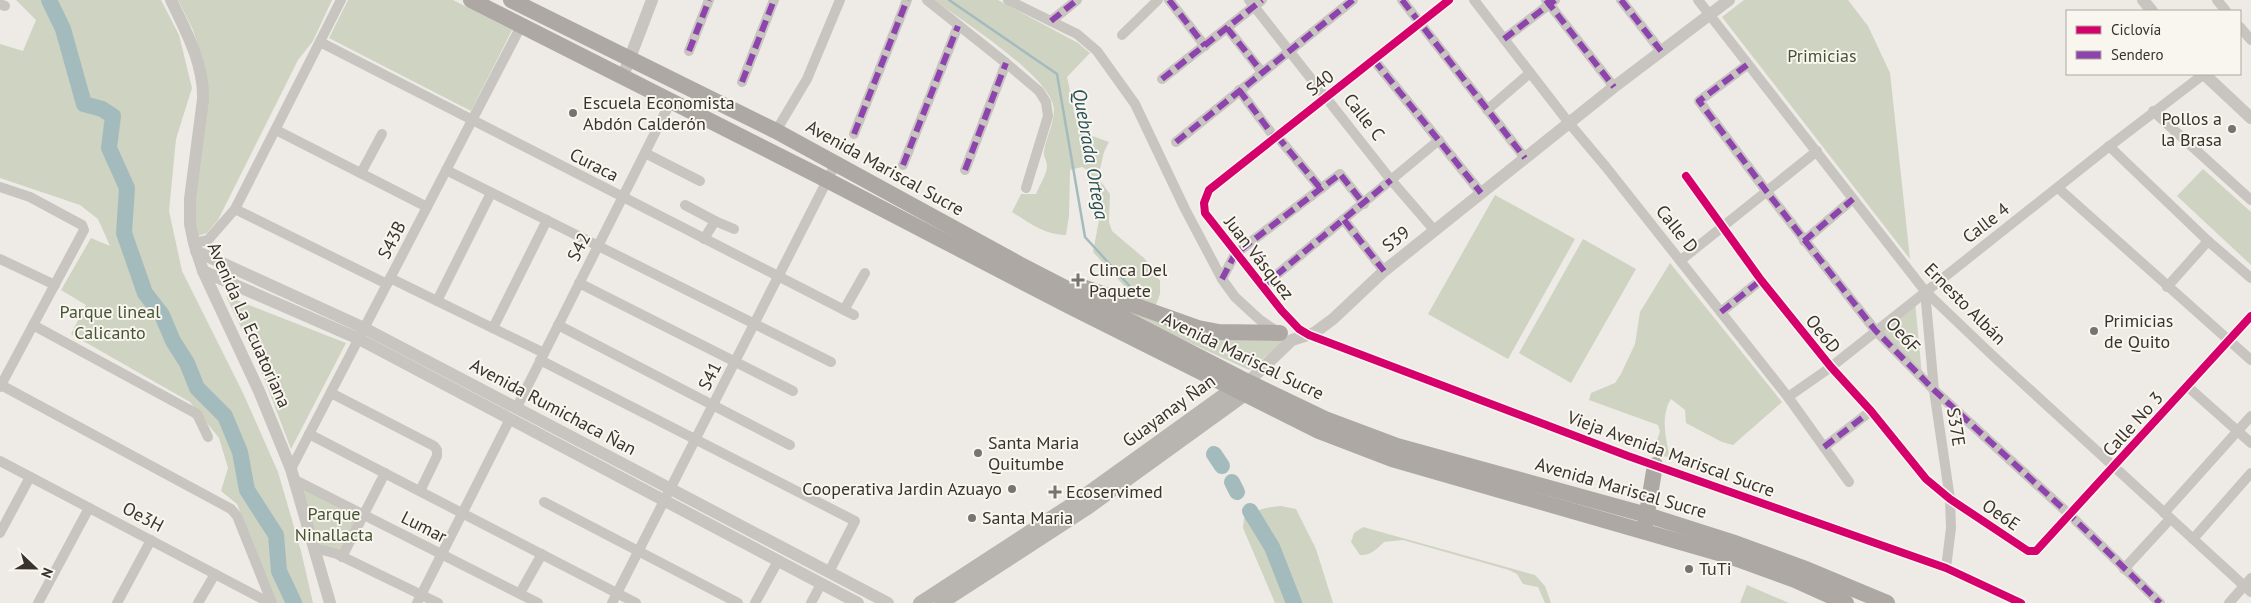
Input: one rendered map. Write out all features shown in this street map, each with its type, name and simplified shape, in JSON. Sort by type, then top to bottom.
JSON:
[{"type":"main road","name":"Avenida Mariscal Sucre","points":[[470,0],[827,180],[1113,312]]},
{"type":"main road","name":"Avenida Mariscal Sucre","points":[[511,0],[836,163],[1020,264],[1113,312],[1155,342],[1319,431],[1378,454],[1538,492],[1646,523],[1741,545],[1803,568],[1887,603]]},
{"type":"main road","points":[[1113,312],[1153,312],[1198,328],[1219,332],[1286,337]]},
{"type":"main road","name":"Guayanay Ñan","points":[[920,603],[1077,501],[1242,388]]},
{"type":"main road","name":"Guayanay Ñan","points":[[940,603],[1086,509],[1242,388]]},
{"type":"main road","points":[[1646,523],[1655,465]]},
{"type":"main road","name":"Avenida Mariscal Sucre","points":[[1646,523],[1795,580],[1846,603]]},
{"type":"street","name":"Avenida La Ecuatoriana","points":[[171,0],[197,59],[203,92],[190,198],[190,224],[195,247],[203,272],[259,391],[293,474],[330,603]]},
{"type":"street","points":[[195,247],[208,240],[235,209],[342,0]]},
{"type":"street","points":[[622,76],[630,60],[652,0]]},
{"type":"street","points":[[689,52],[709,0]]},
{"type":"street","points":[[742,82],[774,0]]},
{"type":"street","points":[[776,132],[807,79],[840,0]]},
{"type":"street","points":[[854,134],[907,0]]},
{"type":"street","points":[[927,0],[1039,91],[1046,102],[1048,116],[1026,188]]},
{"type":"street","name":"Juan Vásquez","points":[[1008,0],[1077,34],[1097,51],[1126,90],[1222,279],[1235,297],[1260,320],[1286,337]]},
{"type":"street","points":[[1051,22],[1077,0]]},
{"type":"street","points":[[1122,35],[1158,0]]},
{"type":"street","points":[[1169,0],[1205,46]]},
{"type":"street","points":[[1176,142],[1353,0]]},
{"type":"street","points":[[1402,0],[1525,158]]},
{"type":"street","name":"S40","points":[[1209,190],[1449,0]]},
{"type":"street","name":"Calle D","points":[[1474,0],[1569,123],[1681,260],[1788,397],[1849,482]]},
{"type":"street","points":[[1620,0],[1661,51]]},
{"type":"street","name":"Ernesto Albán","points":[[1698,0],[1817,150],[1853,200],[1925,291],[2247,589]]},
{"type":"street","name":"S39","points":[[1242,388],[1286,337],[1309,335],[1333,319],[1384,271],[1614,87],[1729,0]]},
{"type":"street","points":[[2143,0],[2151,10]]},
{"type":"street","points":[[2217,0],[2225,10]]},
{"type":"street","points":[[1504,39],[1550,1],[1614,87]]},
{"type":"street","points":[[1162,79],[1227,28],[1255,2]]},
{"type":"street","name":"Calle C","points":[[1255,2],[1289,51],[1391,180],[1435,231]]},
{"type":"street","name":"S43B","points":[[293,474],[310,434],[521,26]]},
{"type":"street","points":[[903,165],[958,26]]},
{"type":"street","points":[[1227,28],[1262,72]]},
{"type":"street","points":[[2241,29],[2250,38]]},
{"type":"street","name":"Curaca","points":[[320,42],[854,316]]},
{"type":"street","points":[[1374,60],[1481,193]]},
{"type":"street","points":[[965,170],[1006,63]]},
{"type":"street","name":"Oe6F","points":[[1747,64],[1699,102],[1766,192],[1875,330],[1934,390],[2069,514],[2160,603]]},
{"type":"street","points":[[1487,110],[1530,73]]},
{"type":"street","name":"Calle 4","points":[[1788,397],[1831,367],[1875,330],[2058,188],[2153,111],[2203,75]]},
{"type":"street","points":[[2205,75],[2251,118]]},
{"type":"street","points":[[1239,90],[1321,190]]},
{"type":"street","name":"S42","points":[[516,407],[671,101]]},
{"type":"street","points":[[2153,111],[2251,200]]},
{"type":"street","points":[[276,130],[427,207]]},
{"type":"street","points":[[362,173],[382,134]]},
{"type":"street","points":[[1262,287],[1364,204],[1438,140]]},
{"type":"street","points":[[2109,146],[2208,241],[2251,278]]},
{"type":"street","points":[[1681,260],[1723,228],[1817,150]]},
{"type":"street","points":[[645,153],[700,181]]},
{"type":"street","name":"S41","points":[[615,598],[836,163]]},
{"type":"street","points":[[446,170],[831,362]]},
{"type":"street","points":[[1222,279],[1236,254],[1340,174],[1364,204]]},
{"type":"street","name":"Oe6D","points":[[1686,176],[1761,280],[1831,367],[1871,411],[1926,479],[1950,499]]},
{"type":"street","points":[[0,187],[30,197],[82,225],[83,234],[1,386],[232,509],[237,516],[271,603]]},
{"type":"street","points":[[2058,188],[2251,360]]},
{"type":"street","name":"Juan Vásquez","points":[[1209,190],[1204,203],[1205,213],[1282,312],[1299,329],[1309,335]]},
{"type":"street","points":[[437,301],[491,193]]},
{"type":"street","points":[[1804,241],[1853,200]]},
{"type":"street","points":[[684,205],[734,229]]},
{"type":"street","points":[[235,209],[493,328],[696,440],[855,521],[829,572]]},
{"type":"street","points":[[493,328],[547,220]]},
{"type":"street","points":[[1344,220],[1384,271]]},
{"type":"street","points":[[704,239],[715,221]]},
{"type":"street","points":[[2168,287],[2208,241]]},
{"type":"street","name":"Avenida Rumichaca Ñan","points":[[195,247],[361,334],[510,419],[858,603]]},
{"type":"street","points":[[0,259],[55,285]]},
{"type":"street","name":"Avenida Rumichaca Ñan","points":[[203,272],[361,334],[516,407],[888,603]]},
{"type":"street","points":[[844,310],[865,273]]},
{"type":"street","points":[[1721,312],[1761,280]]},
{"type":"street","points":[[579,283],[793,391]]},
{"type":"street","name":"S37E","points":[[1925,291],[1934,390],[1950,499],[1951,528],[1946,568]]},
{"type":"street","name":"Calle No 3","points":[[2036,550],[2251,316]]},
{"type":"street","points":[[34,325],[197,414],[202,421],[208,438]]},
{"type":"street","points":[[558,325],[790,445]]},
{"type":"street","name":"Vieja Avenida Mariscal Sucre","points":[[1309,335],[1655,465],[1946,568],[2021,603]]},
{"type":"street","points":[[2187,386],[2251,443]]},
{"type":"street","points":[[331,393],[434,446],[437,450],[437,456],[420,491]]},
{"type":"street","points":[[1824,447],[1871,411]]},
{"type":"street","points":[[2124,569],[2251,416]]},
{"type":"street","points":[[420,599],[510,419]]},
{"type":"street","points":[[310,434],[542,554],[615,598],[636,603]]},
{"type":"street","name":"Oe3H","points":[[0,461],[271,603]]},
{"type":"street","points":[[342,557],[385,473]]},
{"type":"street","points":[[2193,539],[2251,473]]},
{"type":"street","name":"Lumar","points":[[293,474],[364,515],[538,603]]},
{"type":"street","points":[[0,533],[30,477]]},
{"type":"street","name":"Oe6E","points":[[1950,499],[2028,551],[2036,550]]},
{"type":"street","points":[[544,502],[738,603]]},
{"type":"street","points":[[38,603],[89,508]]},
{"type":"street","points":[[117,603],[152,540]]},
{"type":"street","points":[[315,548],[327,550],[342,557],[420,599],[438,603]]},
{"type":"street","points":[[520,593],[542,554]]},
{"type":"street","points":[[755,603],[778,561]]},
{"type":"street","points":[[198,603],[215,574]]},
{"type":"street","points":[[2229,603],[2247,589],[2251,578]]},
{"type":"street","points":[[811,603],[821,584]]},
{"type":"green space","name":"Parque lineal Calicanto","points":[[16,0],[161,0],[179,35],[192,88],[176,139],[169,211],[182,271],[243,393],[278,472],[301,551],[313,603],[276,603],[237,504],[221,491],[228,468],[219,438],[190,402],[71,334],[86,305],[61,290],[91,238],[110,246],[98,219],[80,205],[0,178],[0,44],[23,51],[36,20]]},
{"type":"green space","points":[[178,0],[332,0],[313,41],[298,60],[218,220],[207,233],[198,236],[194,222],[205,66],[193,30]]},
{"type":"green space","points":[[348,0],[453,0],[512,30],[471,111],[329,38]]},
{"type":"green space","points":[[935,0],[998,0],[1078,43],[1090,53],[1067,77],[1074,112],[1081,132],[1109,142],[1104,152],[1098,178],[1110,194],[1109,222],[1112,231],[1145,259],[1160,281],[1160,294],[1155,307],[1131,297],[1129,291],[1093,252],[1099,220],[1096,185],[1089,171],[1082,167],[1070,170],[1069,216],[1066,235],[1044,231],[1012,212],[1021,194],[1036,194],[1046,173],[1047,164],[1044,151],[1054,110],[1050,97],[1039,82],[1023,66]]},
{"type":"green space","name":"Primicias","points":[[1744,0],[1848,0],[1868,26],[1890,73],[1910,259],[1722,17]]},
{"type":"green space","points":[[2203,169],[2251,212],[2251,265],[2177,196]]},
{"type":"green space","points":[[1495,195],[1575,239],[1508,359],[1428,314]]},
{"type":"green space","points":[[1583,239],[1636,269],[1571,383],[1519,353]]},
{"type":"green space","points":[[1670,263],[1782,402],[1733,445],[1722,442],[1686,423],[1685,410],[1671,399],[1665,420],[1670,458],[1653,453],[1660,431],[1658,425],[1589,400],[1591,393],[1615,383],[1621,374],[1635,344],[1640,312]]},
{"type":"green space","points":[[226,296],[346,343],[291,449],[259,365]]},
{"type":"green space","points":[[1915,301],[1922,376],[1881,330]]},
{"type":"green space","points":[[1116,309],[1286,340],[1249,370]]},
{"type":"green space","name":"Parque Ninallacta","points":[[301,485],[361,515],[341,554],[319,544]]},
{"type":"green space","points":[[1281,506],[1296,509],[1316,549],[1333,603],[1275,603],[1243,528],[1244,518],[1248,515],[1261,509]]},
{"type":"green space","points":[[1363,527],[1535,575],[1545,586],[1551,603],[1545,603],[1538,587],[1523,584],[1517,574],[1509,570],[1403,540],[1384,542],[1370,553],[1360,555],[1351,542],[1354,533]]},
{"type":"green space","points":[[1747,585],[1789,603],[1740,603]]},
{"type":"waterway","points":[[49,0],[63,29],[84,104],[102,109],[113,116],[109,148],[127,188],[124,233],[145,293],[162,315],[173,341],[187,363],[197,388],[225,416],[240,452],[247,490],[276,535],[279,571],[294,603]]},
{"type":"waterway","name":"Quebrada Ortega","points":[[949,0],[1057,74],[1085,237],[1135,292]]},
{"type":"waterway","name":"Quebrada Ortega","points":[[1214,454],[1222,466]]},
{"type":"waterway","name":"Quebrada Ortega","points":[[1232,482],[1237,492]]},
{"type":"waterway","name":"Quebrada Ortega","points":[[1250,511],[1272,547],[1294,603]]},
{"type":"marked path","points":[[689,51],[709,0]]},
{"type":"marked path","points":[[742,82],[774,0]]},
{"type":"marked path","points":[[854,134],[907,0]]},
{"type":"marked path","points":[[1051,21],[1077,0]]},
{"type":"marked path","points":[[1169,0],[1205,46]]},
{"type":"marked path","points":[[1162,79],[1262,0]]},
{"type":"marked path","points":[[1176,142],[1353,0]]},
{"type":"marked path","points":[[1402,0],[1525,158]]},
{"type":"marked path","points":[[1546,0],[1614,87]]},
{"type":"marked path","points":[[1504,39],[1555,0]]},
{"type":"marked path","points":[[1621,0],[1661,51]]},
{"type":"marked path","points":[[903,165],[958,26]]},
{"type":"marked path","points":[[1227,28],[1262,72]]},
{"type":"marked path","points":[[1374,60],[1481,193]]},
{"type":"marked path","points":[[965,170],[1006,63]]},
{"type":"marked path","points":[[1747,65],[1699,101],[1767,192],[1875,330],[1934,390],[2069,514],[2160,603]]},
{"type":"marked path","points":[[1239,90],[1275,138]]},
{"type":"marked path","points":[[1277,136],[1321,189]]},
{"type":"marked path","points":[[1222,279],[1235,254],[1340,174],[1364,204]]},
{"type":"marked path","points":[[1262,287],[1391,180]]},
{"type":"marked path","points":[[1804,241],[1853,199]]},
{"type":"marked path","points":[[1344,220],[1384,271]]},
{"type":"marked path","points":[[1721,312],[1761,280]]},
{"type":"marked path","points":[[1824,447],[1871,411]]},
{"type":"cycle path","points":[[1449,0],[1209,190],[1204,203],[1205,213],[1282,311],[1299,329],[1309,335],[1628,456],[1946,568],[2021,603]]},
{"type":"cycle path","points":[[1686,176],[1761,280],[1831,367],[1871,411],[1926,479],[1950,499],[2028,551],[2036,551],[2251,316]]},
{"type":"place","name":"Escuela Economista Abdón Calderón","points":[[573,113]]},
{"type":"place","name":"Pollos a la Brasa","points":[[2232,129]]},
{"type":"place","name":"Clinca Del Paquete","points":[[1078,280]]},
{"type":"place","name":"Primicias de Quito","points":[[2094,331]]},
{"type":"place","name":"Santa Maria Quitumbe","points":[[978,453]]},
{"type":"place","name":"Cooperativa Jardin Azuayo","points":[[1012,489]]},
{"type":"place","name":"Ecoservimed","points":[[1055,492]]},
{"type":"place","name":"Santa Maria","points":[[972,518]]},
{"type":"place","name":"TuTi","points":[[1689,569]]}]
